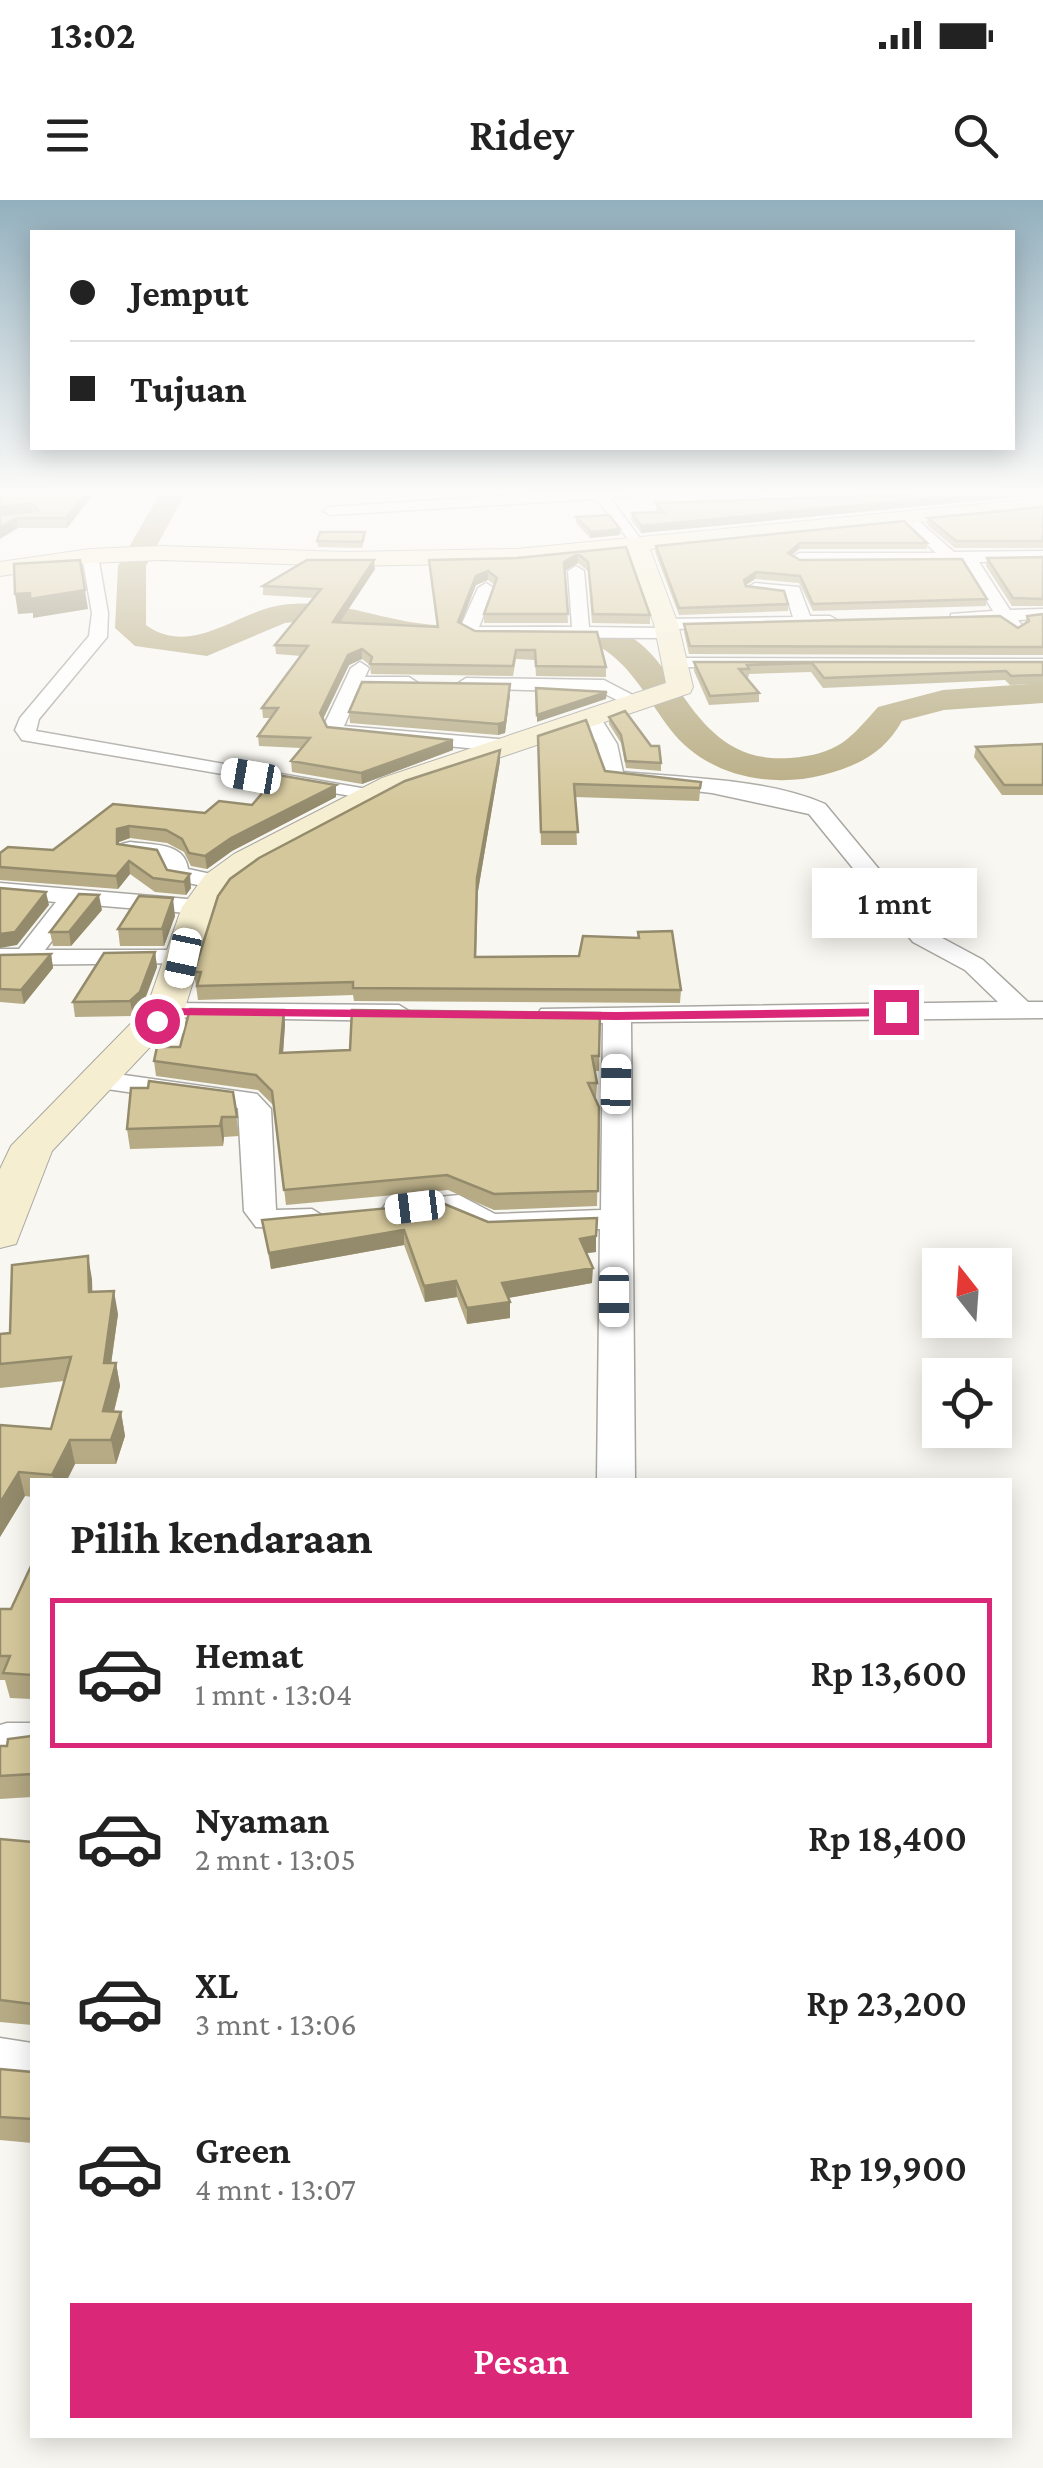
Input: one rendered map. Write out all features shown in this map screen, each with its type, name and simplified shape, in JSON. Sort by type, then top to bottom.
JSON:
[{"type":"street","points":[[100,596],[98,638],[30,718],[25,730],[29,736],[367,795]]},
{"type":"street","points":[[483,596],[470,630],[666,628],[850,620]]},
{"type":"street","points":[[578,596],[581,630]]},
{"type":"street","points":[[655,596],[666,628],[661,689]]},
{"type":"street","points":[[795,596],[803,622]]},
{"type":"street","points":[[990,596],[1040,654]]},
{"type":"street","points":[[933,618],[1043,614]]},
{"type":"street","points":[[510,746],[338,732],[334,725],[356,675],[438,684],[661,689],[890,653],[1040,654]]},
{"type":"street","points":[[0,890],[74,896],[208,894],[367,795],[592,720],[661,689]]},
{"type":"street","points":[[592,720],[607,744],[614,777],[790,800],[826,814],[862,866],[922,936],[974,965],[1032,1010]]},
{"type":"street","points":[[130,849],[168,854],[176,861],[176,874],[208,894]]},
{"type":"street","points":[[0,1234],[8,1198],[33,1146],[166,1011],[208,894]]},
{"type":"street","points":[[13,957],[74,896]]},
{"type":"street","points":[[13,957],[183,958]]},
{"type":"street","points":[[519,1014],[1032,1010]]},
{"type":"street","points":[[166,1011],[421,1014]]},
{"type":"street","points":[[616,1478],[617,1016]]},
{"type":"street","points":[[96,1080],[248,1100],[256,1109],[260,1211],[266,1220],[339,1216]]},
{"type":"street","points":[[375,1212],[448,1204],[488,1224],[615,1219]]},
{"type":"street","points":[[0,2063],[30,2068]]},
{"type":"building","points":[[315,596],[350,596],[333,622],[438,627],[434,596],[468,596],[458,622],[475,631],[597,632],[606,667],[536,666],[535,650],[516,650],[513,666],[370,664],[372,657],[362,649],[348,655],[320,713],[327,727],[453,740],[361,773],[291,761],[310,738],[258,736],[278,708],[262,708],[308,646],[275,645]]},
{"type":"building","points":[[491,596],[567,596],[568,614],[484,614]]},
{"type":"building","points":[[591,596],[643,596],[650,615],[593,614]]},
{"type":"building","points":[[674,596],[785,596],[788,604],[679,608]]},
{"type":"building","points":[[809,596],[985,596],[987,599],[813,604]]},
{"type":"building","points":[[1012,596],[1043,596],[1043,599]]},
{"type":"building","points":[[1043,614],[1043,647],[690,646],[684,624],[1000,616],[1018,628],[1029,621],[1027,616]]},
{"type":"building","points":[[694,662],[1043,662],[1043,675],[1011,676],[1006,671],[824,678],[812,663],[747,665],[749,669],[739,669],[759,693],[710,696]]},
{"type":"building","points":[[362,682],[510,684],[505,722],[349,712]]},
{"type":"building","points":[[536,688],[607,692],[537,715]]},
{"type":"building","points":[[625,711],[651,746],[659,746],[661,763],[626,761],[621,735],[609,717]]},
{"type":"building","points":[[586,720],[605,771],[701,782],[700,788],[574,784],[578,832],[541,832],[538,736]]},
{"type":"building","points":[[1043,744],[1043,785],[1004,785],[976,747]]},
{"type":"building","points":[[500,750],[477,878],[475,957],[579,956],[583,936],[639,938],[638,932],[672,931],[681,990],[353,988],[353,982],[197,986],[201,972],[194,972],[218,896],[230,879],[259,858],[405,781]]},
{"type":"building","points":[[278,775],[336,785],[231,838],[205,856],[189,853],[182,839],[166,830],[129,826],[117,829],[117,844],[157,850],[167,870],[190,874],[184,882],[153,878],[129,861],[116,876],[0,867],[0,853],[8,847],[53,850],[113,804],[205,813],[219,801],[252,805]]},
{"type":"building","points":[[0,888],[46,892],[15,932],[0,934]]},
{"type":"building","points":[[79,894],[99,895],[69,932],[50,932]]},
{"type":"building","points":[[139,896],[173,898],[162,929],[118,929]]},
{"type":"building","points":[[155,952],[140,992],[130,1001],[73,1002],[104,953]]},
{"type":"building","points":[[51,954],[21,990],[0,989],[0,955]]},
{"type":"building","points":[[190,1009],[284,1010],[280,1053],[350,1050],[352,1010],[600,1013],[599,1056],[592,1056],[597,1083],[588,1083],[599,1107],[598,1191],[494,1194],[447,1175],[284,1190],[272,1091],[256,1075],[154,1061],[157,1047],[180,1047]]},
{"type":"building","points":[[149,1081],[233,1092],[237,1117],[222,1117],[220,1126],[127,1129],[131,1088],[148,1088]]},
{"type":"building","points":[[442,1203],[488,1222],[597,1218],[596,1236],[580,1239],[593,1268],[502,1283],[510,1302],[467,1308],[456,1281],[424,1286],[404,1230],[269,1253],[262,1220]]},
{"type":"building","points":[[88,1256],[89,1292],[114,1291],[104,1363],[116,1363],[103,1411],[121,1412],[111,1440],[70,1440],[52,1475],[19,1472],[0,1503],[0,1425],[51,1429],[71,1357],[0,1364],[0,1334],[10,1333],[12,1265]]},
{"type":"building","points":[[30,1568],[30,1675],[3,1673],[10,1656],[0,1656],[0,1609],[11,1609]]},
{"type":"building","points":[[30,1736],[30,1774],[0,1776],[0,1746],[7,1746],[8,1739]]},
{"type":"building","points":[[0,1839],[30,1842],[30,2004],[0,2000]]},
{"type":"building","points":[[0,2069],[30,2072],[30,2119],[0,2117]]},
{"type":"waterway","points":[[132,596],[131,628],[146,639],[207,646],[279,614],[320,610],[418,633],[607,638],[633,657],[694,735],[713,750],[735,761],[783,770],[831,762],[853,752],[876,736],[890,714],[943,700],[1043,693]]},
{"type":"route","points":[[157,1021],[166,1011],[617,1016],[896,1012]]}]
